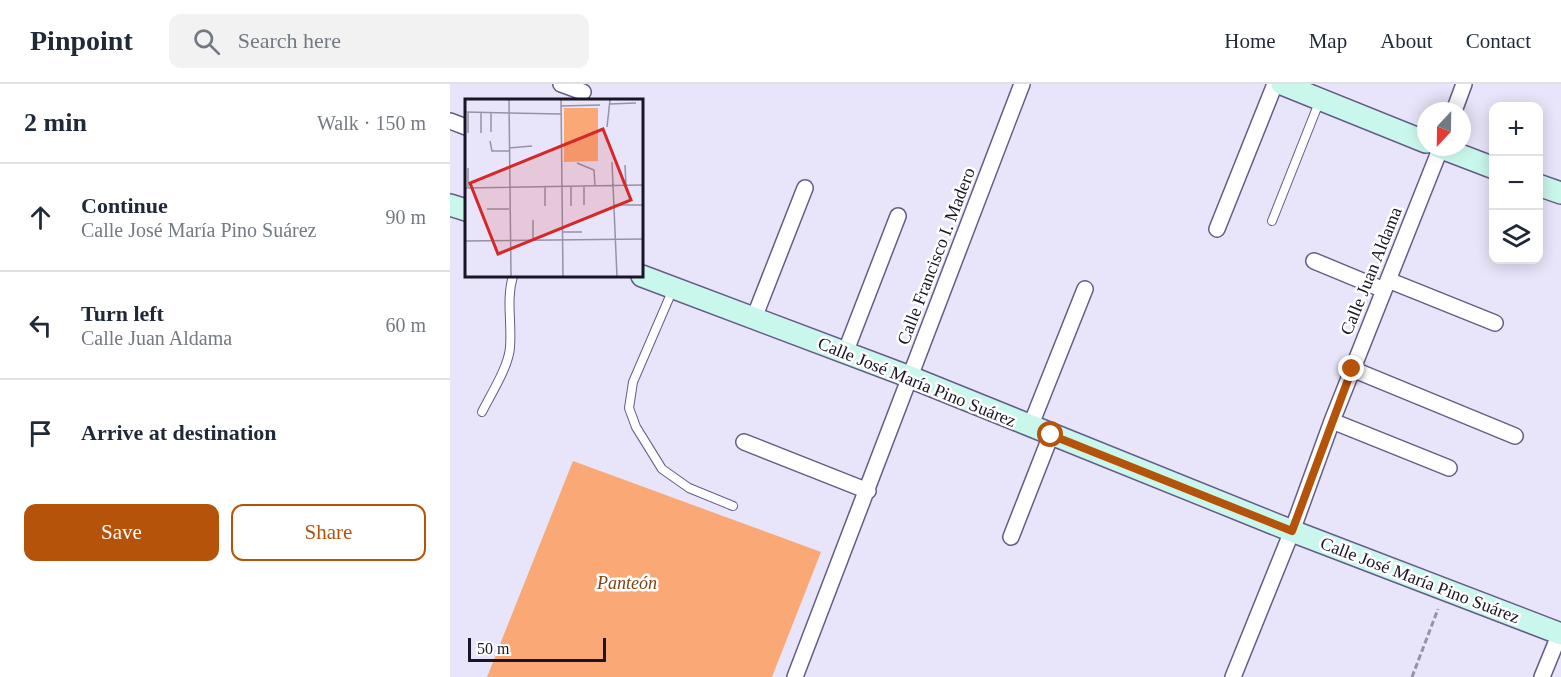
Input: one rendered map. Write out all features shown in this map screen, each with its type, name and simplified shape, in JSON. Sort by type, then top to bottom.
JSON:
[{"type":"main road","points":[[1282,84],[1417,138]]},
{"type":"main road","points":[[1463,156],[1489,166]]},
{"type":"main road","points":[[1543,187],[1561,194]]},
{"type":"main road","points":[[450,205],[465,210]]},
{"type":"main road","name":"Calle José María Pino Suárez","points":[[644,277],[910,377],[1292,531],[1560,634]]},
{"type":"street","points":[[561,84],[583,92]]},
{"type":"street","name":"Calle Francisco I. Madero","points":[[796,677],[1022,84]]},
{"type":"street","points":[[1217,229],[1275,84]]},
{"type":"street","points":[[1457,102],[1464,84]]},
{"type":"street","points":[[450,121],[465,127]]},
{"type":"street","name":"Calle Juan Aldama","points":[[1233,677],[1292,531],[1352,369],[1436,156]]},
{"type":"street","points":[[754,318],[805,188]]},
{"type":"street","points":[[845,353],[898,216]]},
{"type":"street","points":[[1314,261],[1495,323]]},
{"type":"street","points":[[1030,427],[1085,289]]},
{"type":"street","points":[[1352,369],[1515,436]]},
{"type":"street","points":[[1332,421],[1449,468]]},
{"type":"street","points":[[1011,537],[1051,435]]},
{"type":"street","points":[[744,442],[868,491]]},
{"type":"street","points":[[1542,677],[1560,634]]},
{"type":"lane","points":[[1272,221],[1321,99]]},
{"type":"lane","points":[[482,412],[509,357],[509,296],[513,278]]},
{"type":"lane","points":[[673,288],[633,382],[629,408],[636,427],[663,469],[689,488],[733,506]]},
{"type":"path","points":[[1412,677],[1446,590]]},
{"type":"green space","name":"Panteón","points":[[573,461],[821,552],[772,677],[487,677]]},
{"type":"route","points":[[1051,435],[1292,531],[1352,369]]}]
